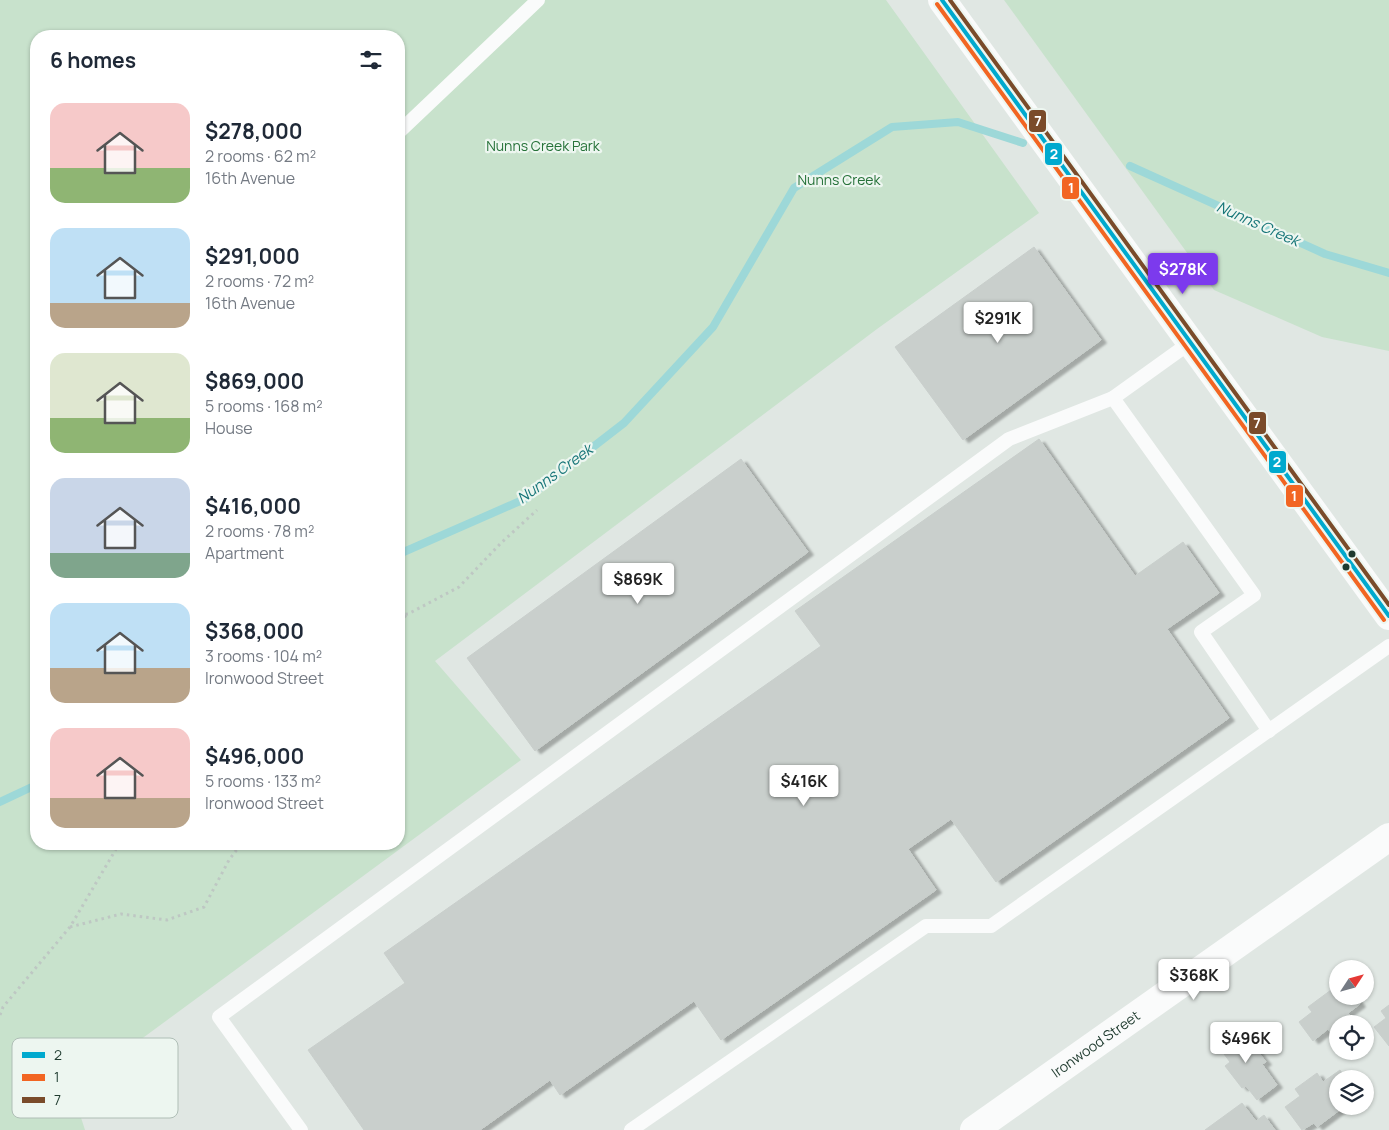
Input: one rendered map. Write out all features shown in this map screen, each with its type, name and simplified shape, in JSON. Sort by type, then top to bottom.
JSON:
[{"type":"street","points":[[942,0],[1389,616]]},
{"type":"street","name":"Ironwood Street","points":[[974,1130],[1005,1121],[1389,837]]},
{"type":"lane","points":[[405,126],[538,0]]},
{"type":"lane","points":[[301,1130],[219,1017],[1009,439],[1113,398],[1191,342]]},
{"type":"lane","points":[[1113,398],[1254,595],[1201,632],[1269,731]]},
{"type":"lane","points":[[631,1130],[926,926],[991,926],[1389,646]]},
{"type":"path","points":[[405,616],[460,587],[501,543],[537,510]]},
{"type":"path","points":[[0,1015],[2,1007],[70,927],[115,850]]},
{"type":"path","points":[[70,927],[121,914],[167,920],[204,907],[237,850]]},
{"type":"green space","name":"Nunns Creek Park","points":[[0,0],[886,0],[1039,213],[877,329],[435,661],[521,760],[405,845],[405,30],[30,30],[30,850],[399,850],[143,1038],[12,1038],[12,1118],[81,1118],[85,1130],[0,1130]]},
{"type":"green space","points":[[1004,0],[1389,0],[1389,351],[1322,337],[1214,290]]},
{"type":"building","points":[[1034,247],[1101,340],[963,440],[895,347]]},
{"type":"building","points":[[1039,439],[1135,576],[1183,542],[1219,593],[1167,629],[1229,718],[996,882],[951,819],[908,849],[936,890],[721,1040],[694,1001],[560,1095],[550,1080],[480,1130],[364,1130],[308,1050],[405,983],[384,953],[821,646],[795,611]]},
{"type":"building","points":[[741,459],[808,552],[535,751],[467,658]]},
{"type":"building","points":[[1329,991],[1329,1005],[1359,1005],[1348,1013],[1350,1015],[1329,1015],[1329,1030],[1328,1029],[1313,1041],[1299,1022],[1312,1012],[1308,1007]]},
{"type":"building","points":[[1389,1005],[1389,1046],[1374,1027],[1386,1018],[1381,1011]]},
{"type":"building","points":[[1235,1026],[1248,1043],[1250,1041],[1266,1062],[1262,1064],[1277,1085],[1257,1100],[1246,1086],[1242,1088],[1225,1066],[1230,1062],[1215,1042]]},
{"type":"building","points":[[1317,1073],[1323,1082],[1329,1078],[1329,1115],[1333,1115],[1317,1127],[1314,1123],[1302,1130],[1285,1107],[1300,1096],[1295,1089]]},
{"type":"building","points":[[1242,1103],[1256,1121],[1264,1115],[1275,1130],[1205,1130]]},
{"type":"waterway","name":"Nunns Creek","points":[[405,551],[527,498],[624,423],[713,327],[794,188],[892,127],[958,122],[1023,143]]},
{"type":"waterway","name":"Nunns Creek","points":[[1130,166],[1325,254],[1389,273]]},
{"type":"waterway","name":"Nunns Creek","points":[[0,802],[30,788]]},
{"type":"transit line","name":"2","points":[[942,0],[1389,616]]},
{"type":"transit line","name":"7","points":[[950,0],[1389,605]]},
{"type":"transit line","name":"1","points":[[937,4],[1384,620]]}]
